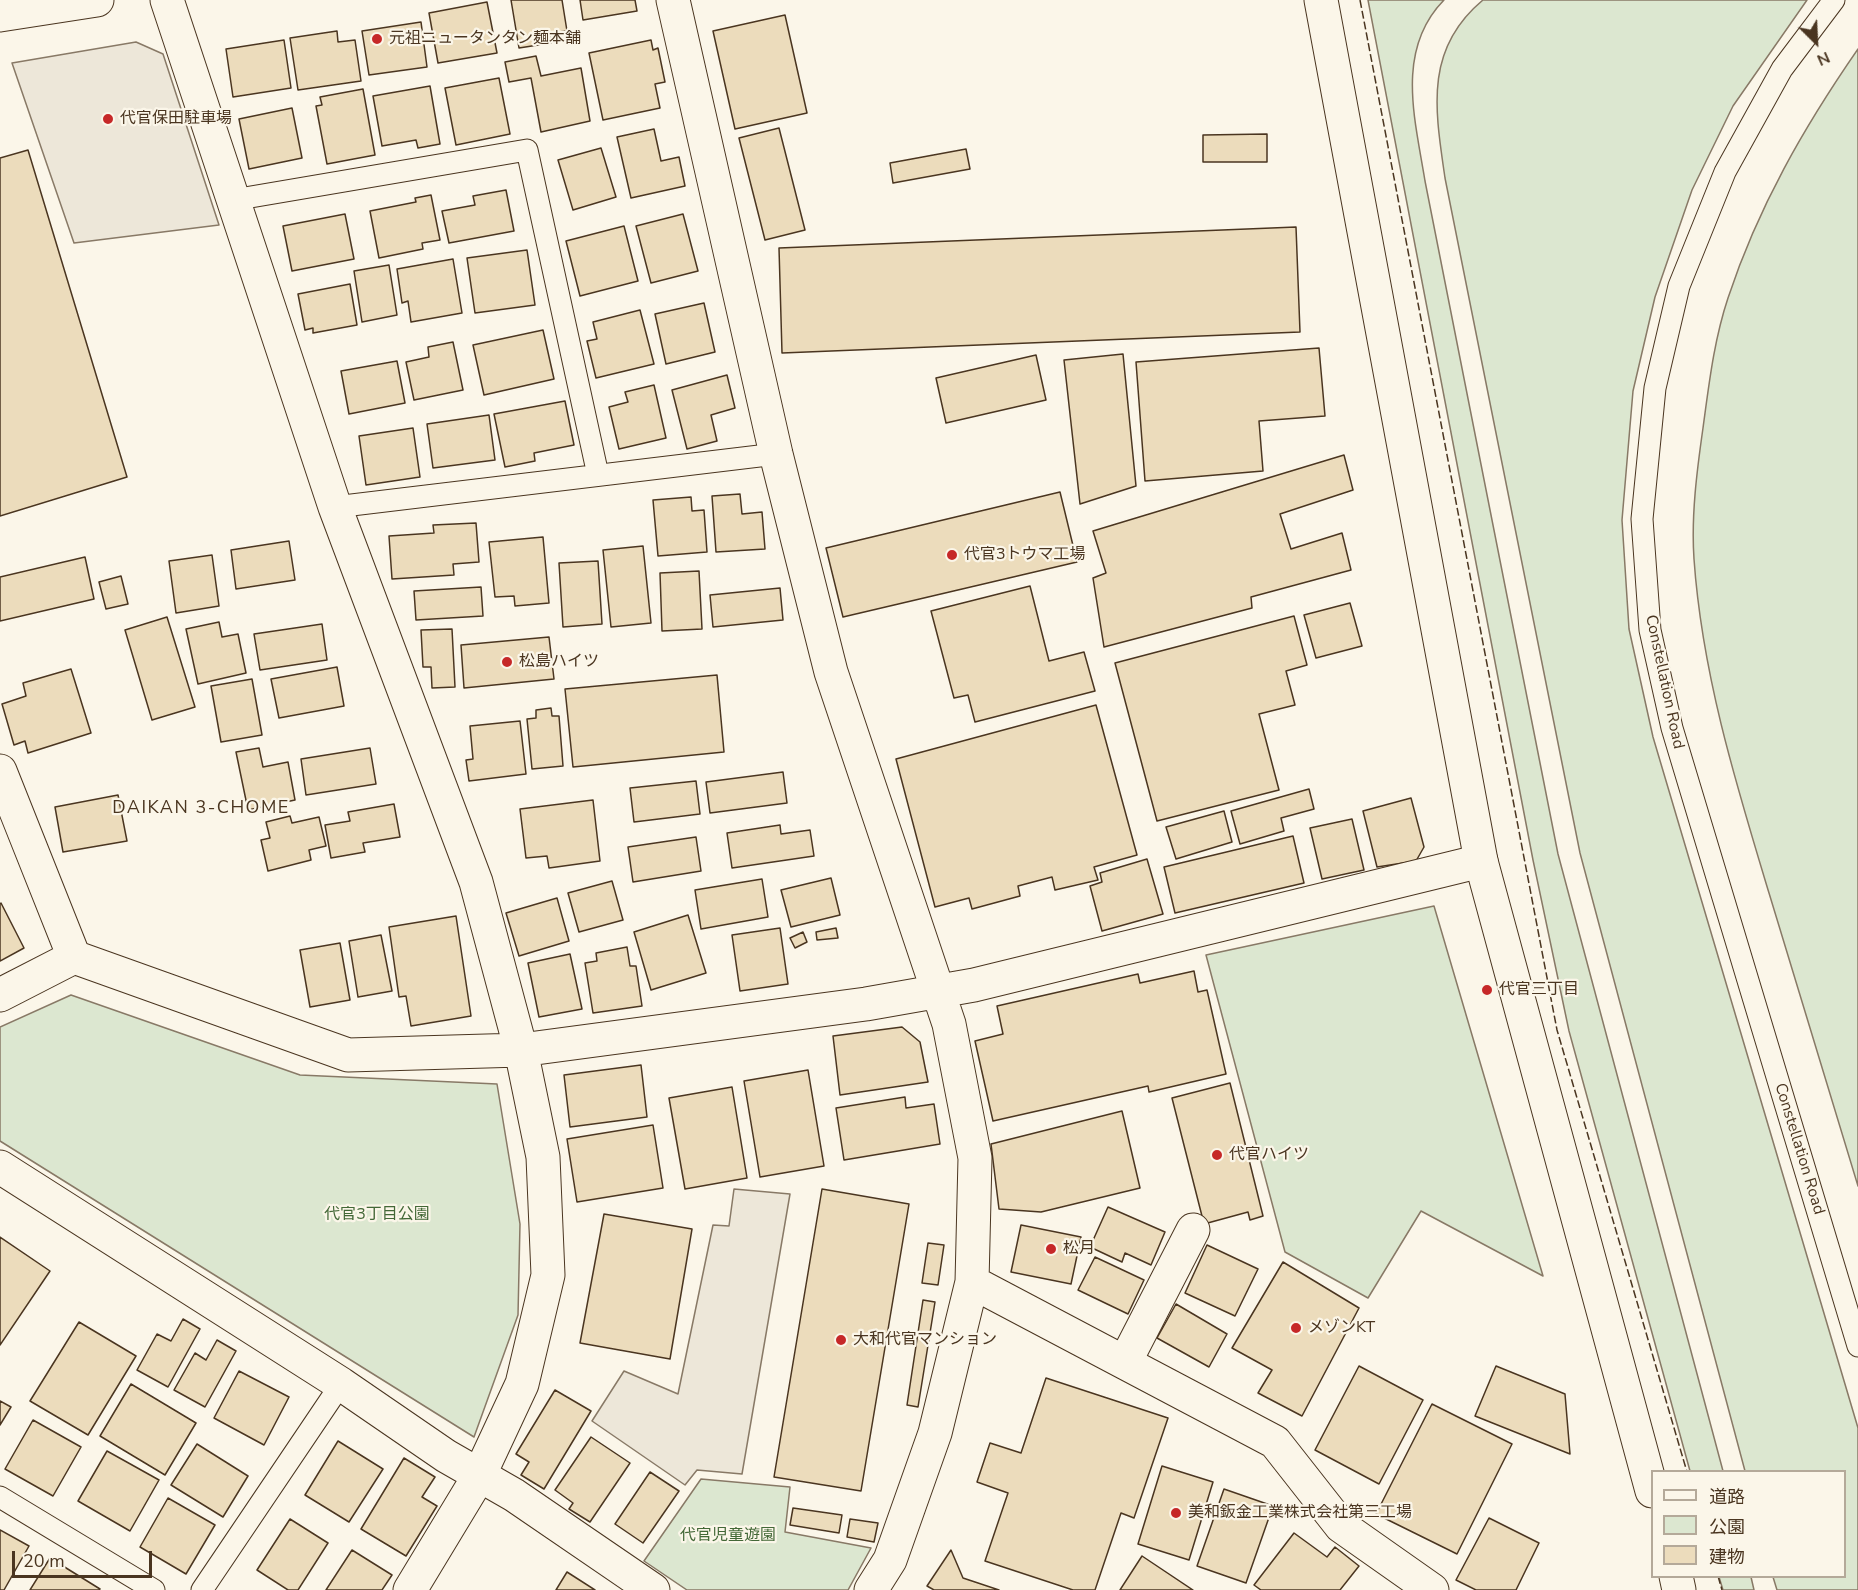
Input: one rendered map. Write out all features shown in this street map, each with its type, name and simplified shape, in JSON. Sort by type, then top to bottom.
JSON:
[{"type":"street","points":[[0,15],[97,0]]},
{"type":"street","points":[[167,0],[335,507],[476,882],[521,1050],[543,1157],[548,1275],[522,1384],[479,1476],[410,1590]]},
{"type":"street","points":[[673,0],[776,454],[831,672],[949,1024],[975,1158],[972,1282],[935,1433],[890,1560],[871,1590]]},
{"type":"street","points":[[1321,0],[1482,861],[1651,1484]]},
{"type":"street","points":[[0,771],[74,957]]},
{"type":"street","points":[[0,995],[74,957],[348,1055],[521,1050],[867,1004],[986,982],[1482,861]]},
{"type":"street","points":[[0,1167],[341,1383],[479,1476],[514,1495],[653,1590]]},
{"type":"street","points":[[1125,1362],[1193,1230]]},
{"type":"street","points":[[972,1282],[1275,1442],[1341,1526],[1432,1590]]},
{"type":"lane","name":"Constellation Road","points":[[1834,0],[1782,69],[1725,172],[1679,286],[1655,388],[1642,519],[1650,630],[1672,728],[1858,1346]]},
{"type":"lane","points":[[233,200],[527,150],[598,475]]},
{"type":"lane","points":[[335,507],[776,454]]},
{"type":"lane","points":[[202,1590],[341,1383]]},
{"type":"lane","points":[[0,1497],[154,1590]]},
{"type":"green space","points":[[1368,0],[1444,0],[1429,20],[1419,41],[1414,63],[1412,86],[1414,110],[1425,181],[1558,854],[1723,1470],[1690,1470],[1569,1031],[1533,860]]},
{"type":"green space","points":[[1483,0],[1807,0],[1733,106],[1692,190],[1655,297],[1633,391],[1622,520],[1629,629],[1653,737],[1858,1428],[1858,1590],[1777,1590],[1773,1578],[1846,1578],[1846,1470],[1745,1470],[1580,853],[1445,178],[1438,128],[1438,82],[1442,60],[1451,39],[1464,19]]},
{"type":"green space","points":[[1858,49],[1858,1186],[1722,728],[1704,644],[1698,602],[1693,526],[1707,395],[1728,298],[1753,232],[1784,169],[1819,108]]},
{"type":"green space","points":[[1434,906],[1543,1276],[1421,1211],[1368,1298],[1285,1252],[1206,955]]},
{"type":"green space","name":"代官3丁目公園","points":[[71,995],[300,1075],[497,1084],[520,1224],[518,1315],[474,1437],[0,1141],[0,1027]]},
{"type":"green space","name":"代官児童遊園","points":[[701,1479],[790,1487],[785,1532],[871,1548],[848,1590],[687,1590],[644,1561]]},
{"type":"green space","points":[[1719,1578],[1751,1578],[1754,1590],[1723,1590]]},
{"type":"shaded area","name":"代官保田駐車場","points":[[136,42],[163,54],[219,225],[74,243],[12,63]]},
{"type":"shaded area","points":[[734,1189],[790,1194],[742,1474],[697,1470],[685,1485],[592,1421],[624,1371],[678,1394],[713,1225],[729,1226]]},
{"type":"building","points":[[511,0],[562,0],[567,31],[549,33],[551,43],[519,48]]},
{"type":"building","points":[[580,0],[635,0],[637,11],[583,20]]},
{"type":"building","points":[[487,2],[497,53],[438,63],[429,13]]},
{"type":"building","points":[[785,15],[807,113],[735,129],[713,31]]},
{"type":"building","points":[[421,22],[427,67],[369,75],[362,31]]},
{"type":"building","points":[[337,31],[338,42],[355,40],[361,81],[298,90],[290,38]]},
{"type":"building","points":[[284,40],[291,88],[233,97],[226,49]]},
{"type":"building","points":[[651,40],[653,50],[658,48],[665,82],[655,84],[660,108],[603,120],[589,53]]},
{"type":"building","points":[[536,56],[541,76],[581,68],[590,121],[541,132],[531,78],[509,82],[505,62]]},
{"type":"building","points":[[499,78],[510,134],[456,145],[445,88]]},
{"type":"building","points":[[430,86],[440,144],[418,148],[416,140],[382,146],[373,96]]},
{"type":"building","points":[[363,89],[375,155],[327,164],[316,106],[322,105],[320,97]]},
{"type":"building","points":[[292,108],[302,158],[249,169],[239,119]]},
{"type":"building","points":[[779,128],[805,230],[765,240],[739,138]]},
{"type":"building","points":[[654,129],[661,161],[679,157],[685,186],[631,198],[617,137]]},
{"type":"building","points":[[1267,134],[1267,162],[1203,162],[1203,135]]},
{"type":"building","points":[[601,148],[616,197],[573,210],[558,160]]},
{"type":"building","points":[[966,149],[970,169],[893,183],[890,163]]},
{"type":"building","points":[[28,150],[127,477],[0,516],[0,158]]},
{"type":"building","points":[[506,190],[514,231],[449,243],[442,211],[475,205],[473,196]]},
{"type":"building","points":[[431,195],[440,240],[422,243],[423,249],[379,258],[370,211],[416,202],[415,198]]},
{"type":"building","points":[[345,214],[354,259],[292,271],[283,226]]},
{"type":"building","points":[[683,214],[698,271],[651,283],[636,226]]},
{"type":"building","points":[[624,226],[638,281],[580,296],[566,241]]},
{"type":"building","points":[[1296,227],[1300,332],[782,353],[779,248]]},
{"type":"building","points":[[527,250],[535,305],[475,313],[467,258]]},
{"type":"building","points":[[453,259],[462,313],[411,322],[408,301],[402,303],[397,269]]},
{"type":"building","points":[[389,265],[397,315],[362,322],[354,271]]},
{"type":"building","points":[[350,284],[357,325],[313,333],[313,328],[305,330],[298,294]]},
{"type":"building","points":[[704,303],[715,352],[666,364],[655,314]]},
{"type":"building","points":[[640,310],[654,364],[596,378],[587,341],[597,339],[593,322]]},
{"type":"building","points":[[543,330],[554,379],[484,395],[473,345]]},
{"type":"building","points":[[453,342],[463,390],[414,400],[406,362],[429,357],[428,347]]},
{"type":"building","points":[[1319,348],[1325,416],[1259,421],[1263,471],[1145,481],[1136,362]]},
{"type":"building","points":[[1123,354],[1136,486],[1080,504],[1064,360]]},
{"type":"building","points":[[1036,355],[1046,400],[946,423],[936,378]]},
{"type":"building","points":[[397,361],[405,403],[349,414],[341,371]]},
{"type":"building","points":[[727,375],[735,408],[711,415],[717,441],[687,449],[672,390]]},
{"type":"building","points":[[654,385],[666,438],[619,449],[609,407],[628,402],[625,392]]},
{"type":"building","points":[[565,401],[574,445],[534,453],[535,461],[505,467],[494,414]]},
{"type":"building","points":[[489,415],[495,460],[433,468],[427,424]]},
{"type":"building","points":[[413,428],[420,477],[366,485],[359,436]]},
{"type":"building","points":[[1344,455],[1353,490],[1280,514],[1291,549],[1342,533],[1351,570],[1251,597],[1252,608],[1104,647],[1093,578],[1106,573],[1093,531]]},
{"type":"building","name":"代官3トウマ工場","points":[[1060,492],[1077,562],[843,617],[826,548]]},
{"type":"building","points":[[740,494],[742,514],[762,512],[765,549],[716,552],[712,496]]},
{"type":"building","points":[[691,497],[692,511],[704,510],[707,552],[658,556],[653,500]]},
{"type":"building","points":[[476,523],[479,562],[453,564],[454,575],[392,579],[389,536],[434,533],[433,525]]},
{"type":"building","points":[[543,537],[549,603],[515,606],[514,596],[495,597],[489,542]]},
{"type":"building","points":[[289,541],[295,580],[236,589],[231,550]]},
{"type":"building","points":[[643,546],[651,623],[611,627],[603,550]]},
{"type":"building","points":[[212,555],[219,606],[176,613],[169,561]]},
{"type":"building","points":[[85,557],[94,599],[0,621],[0,577]]},
{"type":"building","points":[[598,561],[602,624],[563,627],[559,563]]},
{"type":"building","points":[[699,571],[702,629],[662,631],[660,573]]},
{"type":"building","points":[[121,576],[128,604],[106,609],[99,582]]},
{"type":"building","points":[[1030,586],[1049,661],[1084,652],[1095,691],[975,722],[968,695],[954,698],[931,611]]},
{"type":"building","points":[[481,587],[483,616],[416,620],[414,591]]},
{"type":"building","points":[[780,588],[783,620],[713,627],[710,595]]},
{"type":"building","points":[[1350,603],[1362,646],[1316,658],[1304,615]]},
{"type":"building","points":[[1294,616],[1307,665],[1286,671],[1295,705],[1259,714],[1279,790],[1157,821],[1115,663]]},
{"type":"building","points":[[167,617],[195,707],[152,720],[125,630]]},
{"type":"building","points":[[219,622],[222,637],[238,634],[246,673],[198,684],[186,629]]},
{"type":"building","points":[[322,624],[327,660],[260,670],[254,634]]},
{"type":"building","points":[[452,629],[455,687],[432,688],[431,667],[423,667],[421,630]]},
{"type":"building","name":"松島ハイツ","points":[[549,637],[554,679],[464,688],[461,645]]},
{"type":"building","points":[[337,667],[344,706],[279,718],[271,679]]},
{"type":"building","points":[[71,669],[91,733],[28,753],[25,741],[14,745],[2,704],[26,696],[23,683]]},
{"type":"building","points":[[717,675],[724,752],[573,767],[565,689]]},
{"type":"building","points":[[252,679],[262,735],[221,742],[211,686]]},
{"type":"building","points":[[1096,705],[1137,855],[1094,867],[1098,880],[1055,890],[1052,877],[1018,886],[1020,896],[972,909],[969,898],[935,907],[896,759]]},
{"type":"building","points":[[551,708],[552,716],[559,716],[563,766],[532,769],[527,719],[536,718],[536,710]]},
{"type":"building","points":[[520,721],[526,774],[469,781],[466,760],[473,759],[470,726]]},
{"type":"building","points":[[259,748],[263,767],[288,762],[295,800],[248,810],[236,752]]},
{"type":"building","points":[[370,748],[376,784],[306,795],[301,759]]},
{"type":"building","points":[[783,772],[787,803],[710,813],[706,782]]},
{"type":"building","points":[[696,781],[700,814],[634,822],[630,788]]},
{"type":"building","points":[[1309,789],[1314,809],[1281,818],[1284,831],[1240,844],[1231,811]]},
{"type":"building","points":[[118,795],[127,841],[63,852],[55,807]]},
{"type":"building","points":[[1411,798],[1424,847],[1416,861],[1377,867],[1363,811]]},
{"type":"building","points":[[593,800],[600,861],[549,868],[547,856],[526,858],[520,809]]},
{"type":"building","points":[[394,804],[400,837],[363,843],[365,852],[331,858],[325,825],[350,821],[348,812]]},
{"type":"building","points":[[1224,811],[1232,842],[1176,859],[1166,827]]},
{"type":"building","points":[[290,816],[292,823],[319,817],[326,846],[309,850],[311,860],[268,871],[261,840],[270,838],[266,822]]},
{"type":"building","points":[[1352,819],[1364,870],[1322,879],[1310,828]]},
{"type":"building","points":[[780,825],[781,834],[810,830],[814,856],[732,868],[727,833]]},
{"type":"building","points":[[1293,836],[1304,883],[1175,913],[1164,867]]},
{"type":"building","points":[[696,837],[701,871],[633,882],[628,847]]},
{"type":"building","points":[[1147,859],[1163,914],[1102,931],[1090,886],[1102,882],[1100,873]]},
{"type":"building","points":[[831,878],[840,915],[791,927],[781,890]]},
{"type":"building","points":[[762,879],[768,917],[701,929],[695,890]]},
{"type":"building","points":[[612,881],[623,920],[579,932],[568,893]]},
{"type":"building","points":[[557,898],[569,941],[519,956],[506,913]]},
{"type":"building","points":[[0,904],[24,948],[0,961]]},
{"type":"building","points":[[688,915],[706,973],[651,990],[634,932]]},
{"type":"building","points":[[456,916],[471,1016],[411,1026],[406,996],[399,997],[389,927]]},
{"type":"building","points":[[780,928],[788,984],[740,991],[732,935]]},
{"type":"building","points":[[836,928],[838,938],[817,940],[816,932]]},
{"type":"building","points":[[803,932],[807,942],[795,948],[790,938]]},
{"type":"building","points":[[381,935],[392,991],[358,997],[349,941]]},
{"type":"building","points":[[340,943],[350,1000],[310,1007],[300,950]]},
{"type":"building","points":[[627,947],[630,966],[636,966],[642,1006],[593,1013],[585,963],[597,961],[596,953]]},
{"type":"building","points":[[570,954],[582,1009],[539,1017],[528,963]]},
{"type":"building","points":[[1194,971],[1198,992],[1207,990],[1226,1074],[1149,1092],[1148,1086],[993,1121],[975,1041],[1003,1034],[997,1006],[1138,974],[1140,983]]},
{"type":"building","points":[[902,1027],[920,1042],[928,1082],[840,1095],[833,1036]]},
{"type":"building","points":[[641,1065],[647,1117],[570,1127],[564,1075]]},
{"type":"building","points":[[808,1070],[824,1166],[760,1177],[744,1081]]},
{"type":"building","name":"代官ハイツ","points":[[1230,1083],[1263,1216],[1250,1220],[1248,1212],[1204,1224],[1172,1098]]},
{"type":"building","points":[[732,1087],[747,1178],[685,1189],[669,1098]]},
{"type":"building","points":[[905,1097],[906,1108],[934,1104],[940,1144],[844,1160],[836,1108]]},
{"type":"building","points":[[1122,1111],[1140,1188],[1041,1212],[999,1209],[991,1144]]},
{"type":"building","points":[[653,1125],[663,1188],[577,1202],[567,1139]]},
{"type":"building","name":"大和代官マンション","points":[[822,1189],[909,1204],[861,1491],[774,1477]]},
{"type":"building","points":[[1108,1207],[1165,1232],[1151,1265],[1125,1253],[1122,1262],[1090,1247]]},
{"type":"building","points":[[604,1214],[692,1229],[670,1359],[580,1343]]},
{"type":"building","points":[[1021,1225],[1081,1237],[1071,1284],[1011,1272]]},
{"type":"building","points":[[0,1237],[50,1271],[0,1345]]},
{"type":"building","points":[[928,1243],[944,1245],[938,1285],[922,1283]]},
{"type":"building","points":[[1207,1245],[1258,1269],[1235,1316],[1185,1293]]},
{"type":"building","points":[[1095,1257],[1144,1280],[1128,1314],[1078,1290]]},
{"type":"building","name":"メゾンKT","points":[[1283,1262],[1359,1308],[1302,1416],[1258,1393],[1272,1370],[1232,1348]]},
{"type":"building","points":[[923,1300],[935,1302],[918,1407],[907,1405]]},
{"type":"building","points":[[1176,1304],[1227,1334],[1209,1367],[1157,1338]]},
{"type":"building","points":[[183,1319],[200,1329],[168,1387],[137,1370],[157,1334],[171,1341]]},
{"type":"building","points":[[79,1322],[136,1356],[88,1435],[30,1401]]},
{"type":"building","points":[[217,1340],[236,1351],[205,1407],[174,1390],[195,1353],[206,1360]]},
{"type":"building","points":[[1359,1366],[1423,1400],[1379,1484],[1315,1450]]},
{"type":"building","points":[[1496,1366],[1565,1394],[1570,1454],[1475,1416]]},
{"type":"building","points":[[239,1371],[289,1397],[264,1445],[214,1418]]},
{"type":"building","points":[[1046,1378],[1168,1418],[1134,1518],[1121,1513],[1095,1590],[1073,1590],[985,1561],[1008,1493],[977,1482],[990,1443],[1021,1453]]},
{"type":"building","points":[[131,1384],[196,1423],[165,1475],[100,1436]]},
{"type":"building","points":[[555,1390],[591,1411],[544,1489],[521,1475],[529,1462],[516,1454]]},
{"type":"building","points":[[0,1401],[11,1407],[0,1425]]},
{"type":"building","points":[[1432,1404],[1512,1444],[1457,1554],[1376,1514]]},
{"type":"building","points":[[33,1420],[81,1447],[53,1496],[5,1469]]},
{"type":"building","points":[[591,1437],[630,1463],[590,1522],[569,1509],[573,1503],[555,1490]]},
{"type":"building","points":[[338,1441],[383,1469],[349,1522],[305,1495]]},
{"type":"building","points":[[197,1444],[248,1476],[223,1517],[171,1485]]},
{"type":"building","points":[[107,1451],[159,1480],[130,1531],[78,1501]]},
{"type":"building","points":[[404,1458],[435,1477],[422,1497],[437,1506],[406,1556],[361,1529]]},
{"type":"building","name":"美和鈑金工業株式会社第三工場","points":[[1162,1466],[1213,1482],[1189,1560],[1138,1544]]},
{"type":"building","points":[[650,1472],[679,1491],[643,1543],[615,1524]]},
{"type":"building","points":[[1224,1489],[1273,1506],[1246,1583],[1197,1566]]},
{"type":"building","points":[[168,1498],[215,1525],[186,1574],[140,1547]]},
{"type":"building","points":[[793,1508],[842,1515],[839,1533],[790,1525]]},
{"type":"building","points":[[1489,1518],[1539,1543],[1516,1590],[1476,1590],[1456,1580]]},
{"type":"building","points":[[290,1519],[328,1543],[298,1590],[288,1590],[257,1570]]},
{"type":"building","points":[[850,1519],[878,1523],[874,1542],[847,1537]]},
{"type":"building","points":[[0,1530],[29,1546],[4,1590],[0,1590]]},
{"type":"building","points":[[1294,1533],[1327,1557],[1335,1547],[1359,1566],[1340,1590],[1261,1590],[1254,1585]]},
{"type":"building","points":[[352,1550],[392,1575],[382,1590],[326,1590]]},
{"type":"building","points":[[951,1550],[963,1578],[999,1590],[934,1590],[927,1586]]},
{"type":"building","points":[[1142,1556],[1193,1590],[1120,1590]]},
{"type":"building","points":[[50,1558],[100,1589],[30,1590]]},
{"type":"building","points":[[567,1572],[595,1590],[556,1590]]},
{"type":"fence","points":[[1360,0],[1557,1030],[1686,1470]]},
{"type":"fence","points":[[1719,1578],[1722,1590]]},
{"type":"place","name":"元祖ニュータンタン麺本舗","points":[[377,39]]},
{"type":"place","name":"代官保田駐車場","points":[[108,119]]},
{"type":"place","name":"代官3トウマ工場","points":[[952,555]]},
{"type":"place","name":"松島ハイツ","points":[[507,662]]},
{"type":"place","name":"代官三丁目","points":[[1487,990]]},
{"type":"place","name":"代官ハイツ","points":[[1217,1155]]},
{"type":"place","name":"松月","points":[[1051,1249]]},
{"type":"place","name":"メゾンKT","points":[[1296,1328]]},
{"type":"place","name":"大和代官マンション","points":[[841,1340]]},
{"type":"place","name":"美和鈑金工業株式会社第三工場","points":[[1176,1513]]},
{"type":"district","name":"DAIKAN 3-CHOME","points":[[201,809]]}]
